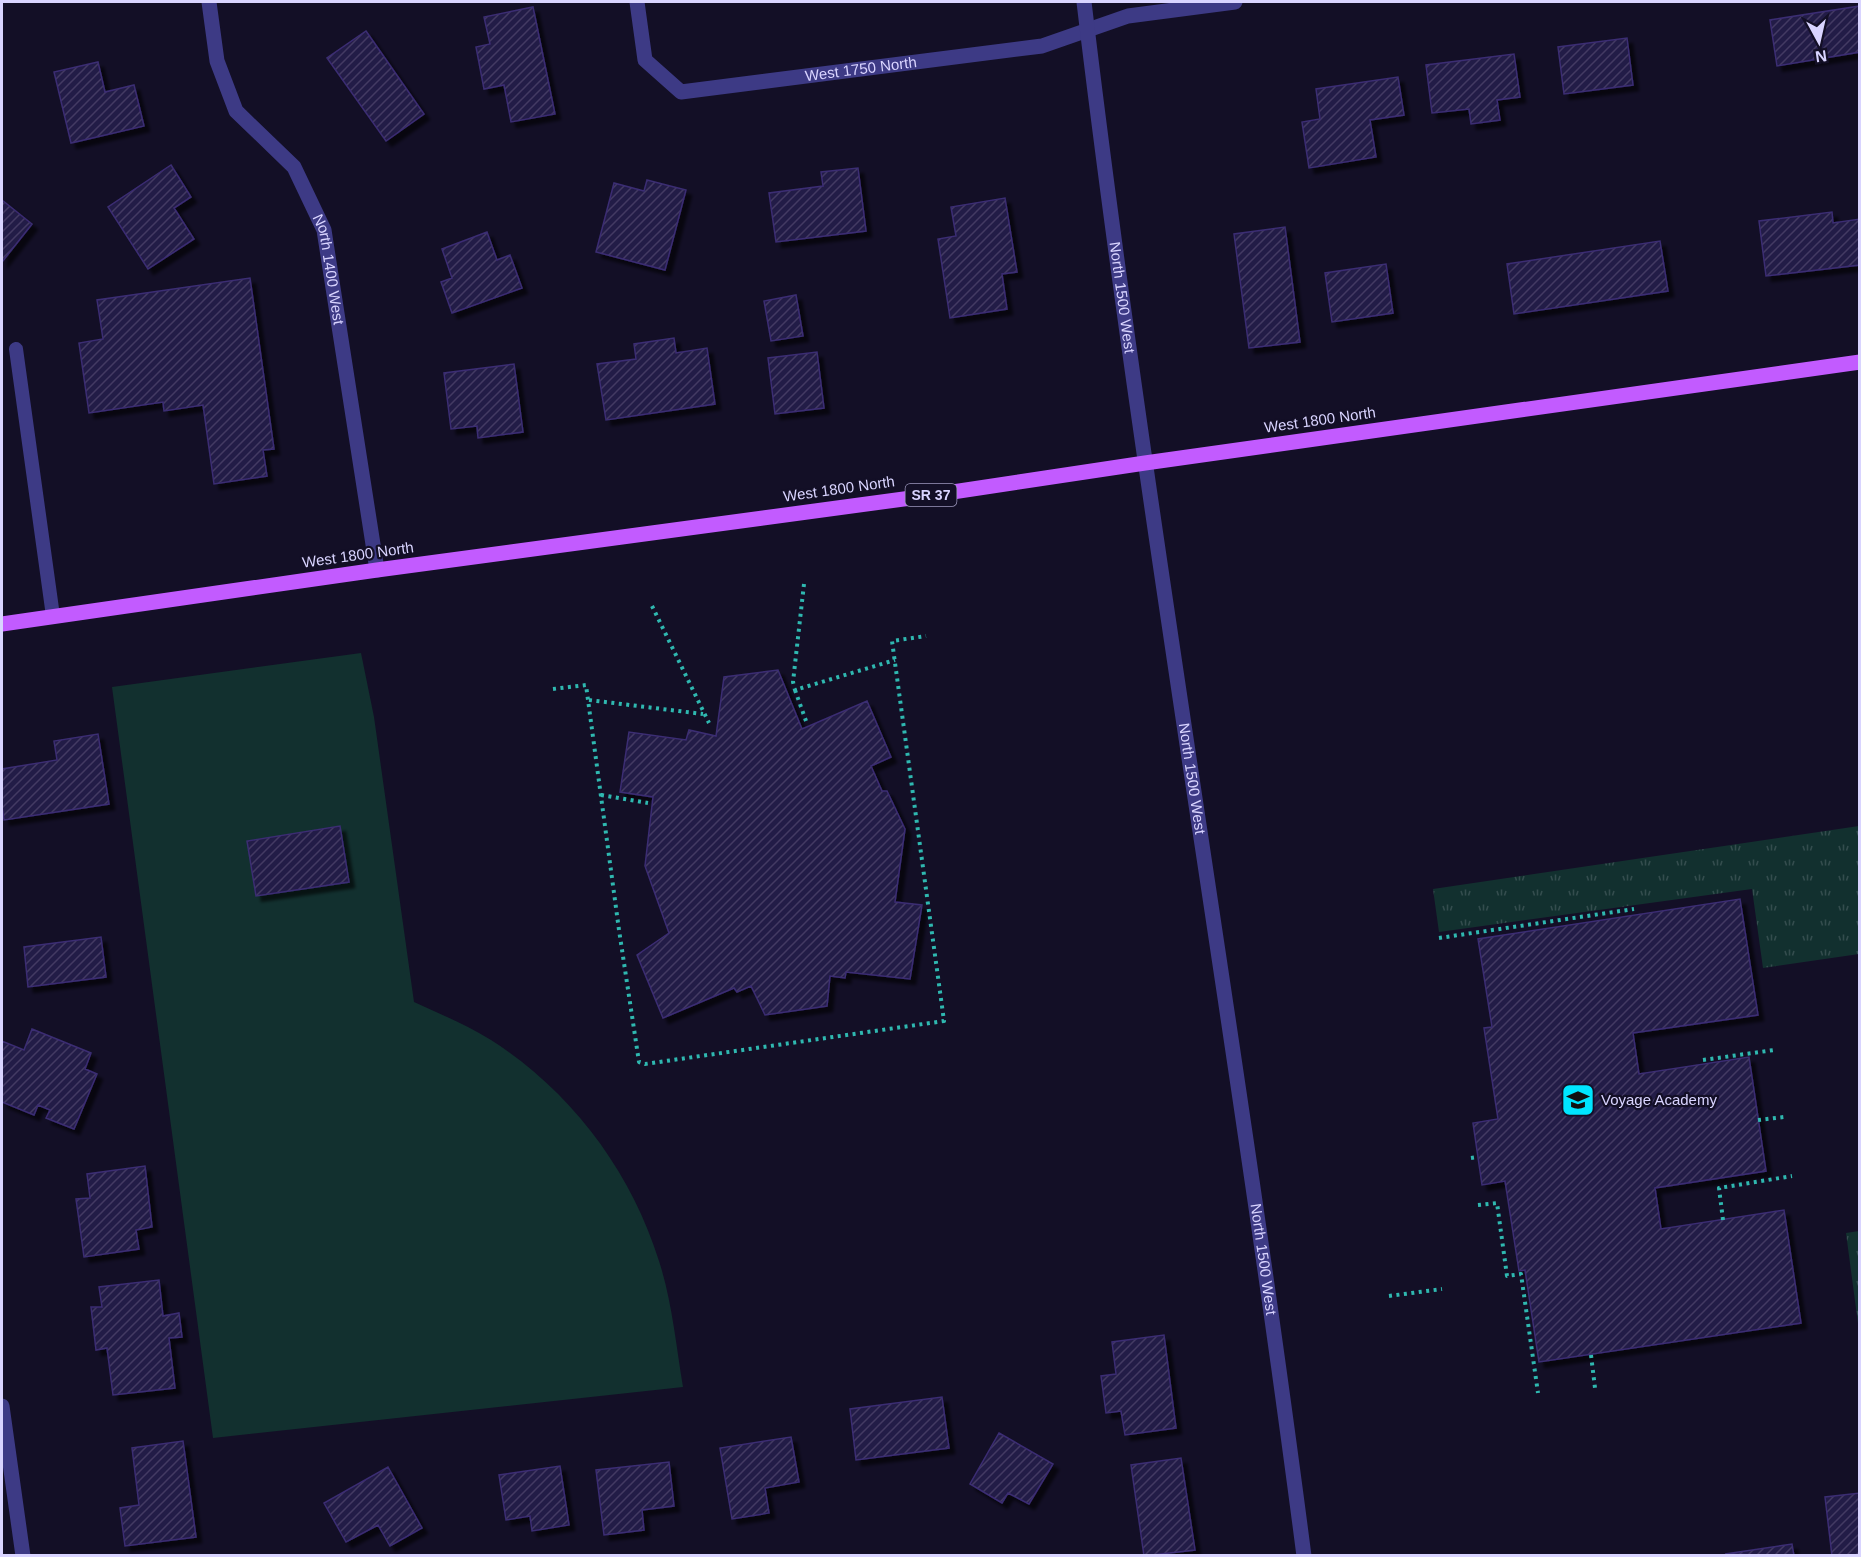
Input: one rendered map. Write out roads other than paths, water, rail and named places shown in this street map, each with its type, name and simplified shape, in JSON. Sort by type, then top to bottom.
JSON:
[{"type":"main road","name":"West 1800 North","points":[[2,624],[377,570],[914,498],[1860,362]]},
{"type":"street","name":"North 1400 West","points":[[209,2],[217,61],[236,111],[294,167],[324,230],[377,570]]},
{"type":"street","name":"West 1750 North","points":[[637,2],[645,60],[681,92],[1042,46],[1128,16],[1235,2]]},
{"type":"street","name":"North 1500 West","points":[[1084,2],[1145,463],[1261,1240],[1304,1556]]},
{"type":"street","points":[[2,1406],[23,1556]]},
{"type":"lane","points":[[16,349],[53,616]]},
{"type":"place","name":"Voyage Academy","points":[[1578,1100]]}]
